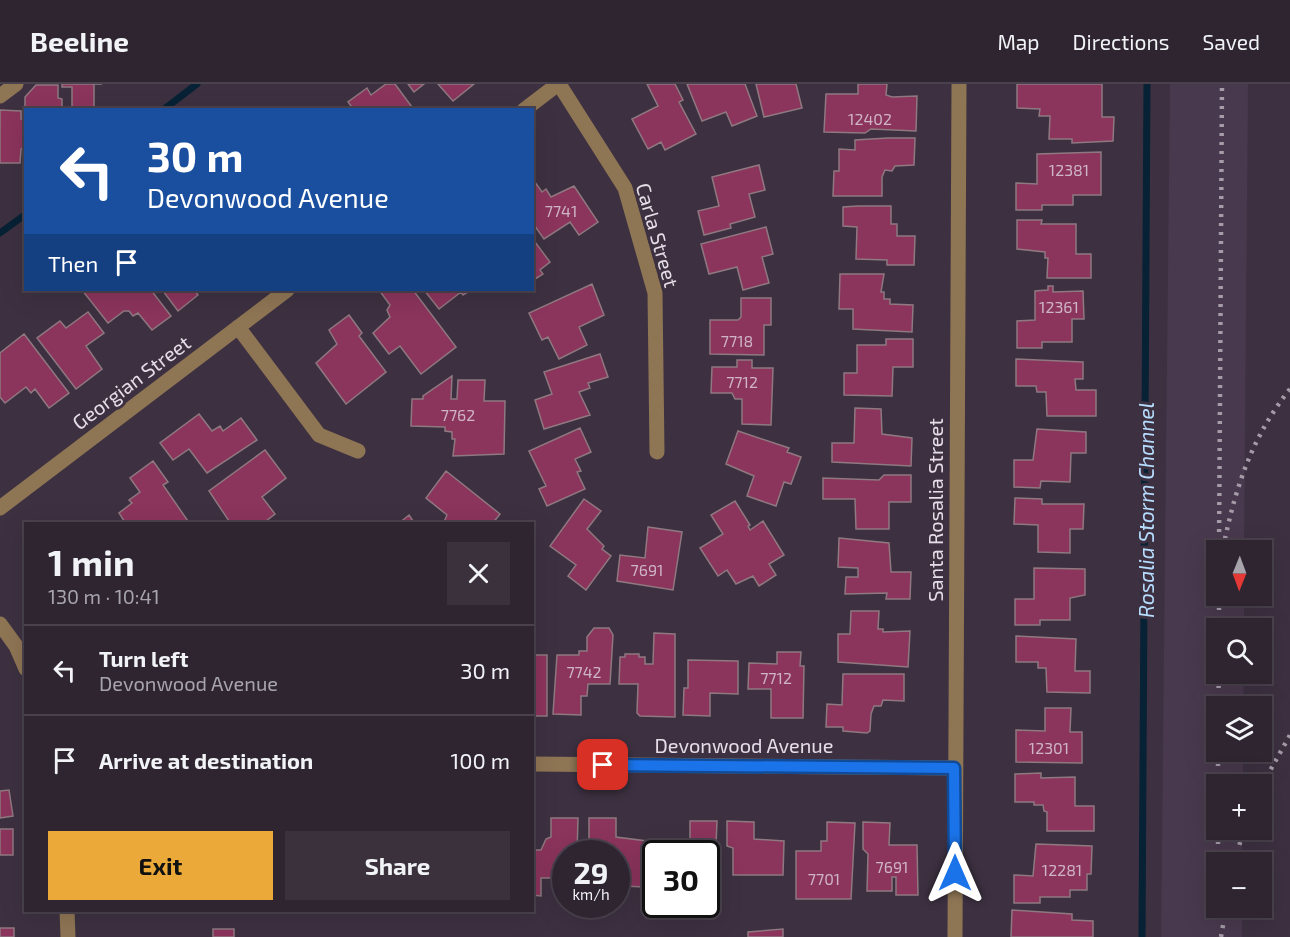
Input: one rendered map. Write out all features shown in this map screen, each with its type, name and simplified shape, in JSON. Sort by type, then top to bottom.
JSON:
[{"type":"street","points":[[0,96],[16,84]]},
{"type":"street","points":[[527,108],[558,84]]},
{"type":"street","name":"Carla Street","points":[[558,84],[625,188],[655,293],[657,452]]},
{"type":"street","name":"Santa Rosalia Street","points":[[955,937],[954,768],[960,84]]},
{"type":"street","name":"Georgian Street","points":[[0,508],[286,291]]},
{"type":"street","points":[[238,327],[319,435],[358,451]]},
{"type":"street","points":[[0,624],[16,646],[24,664]]},
{"type":"street","name":"Devonwood Avenue","points":[[534,764],[954,768]]},
{"type":"street","points":[[67,912],[68,937]]},
{"type":"shaded area","points":[[1170,84],[1248,84],[1244,540],[1206,540],[1206,606],[1244,606],[1244,618],[1206,618],[1206,684],[1244,684],[1243,696],[1206,696],[1206,762],[1243,762],[1243,774],[1206,774],[1206,840],[1242,840],[1242,852],[1206,852],[1206,918],[1242,918],[1242,937],[1161,937]]},
{"type":"building","points":[[62,84],[94,84],[94,108],[72,108],[72,87],[62,87]]},
{"type":"building","points":[[386,84],[395,84],[412,107],[352,108],[348,102],[367,88],[371,95]]},
{"type":"building","points":[[408,84],[424,84],[414,92]]},
{"type":"building","points":[[438,84],[474,84],[453,101]]},
{"type":"building","points":[[647,84],[675,84],[683,100],[679,102],[696,134],[665,150],[661,142],[648,149],[632,119],[658,106]]},
{"type":"building","points":[[687,84],[745,84],[757,116],[732,126],[726,112],[702,121]]},
{"type":"building","points":[[756,84],[796,84],[802,108],[764,117]]},
{"type":"building","points":[[858,84],[887,84],[886,95],[892,97],[917,96],[916,131],[871,129],[865,133],[824,132],[826,94],[858,94]]},
{"type":"building","points":[[1017,84],[1102,84],[1102,117],[1114,117],[1113,141],[1072,143],[1072,139],[1049,139],[1050,116],[1039,116],[1040,109],[1017,108]]},
{"type":"building","points":[[36,85],[58,85],[58,98],[62,99],[62,108],[25,108],[25,97]]},
{"type":"building","points":[[0,110],[21,111],[21,119],[24,119],[24,149],[21,149],[20,163],[0,163]]},
{"type":"building","points":[[915,138],[914,165],[895,166],[892,171],[885,170],[882,177],[882,196],[833,196],[834,171],[839,171],[839,149],[855,150],[855,140]]},
{"type":"building","points":[[1101,152],[1101,195],[1073,195],[1073,205],[1042,205],[1042,210],[1016,210],[1016,183],[1037,184],[1037,154]]},
{"type":"building","points":[[759,165],[765,190],[749,194],[755,217],[730,224],[731,228],[704,235],[698,211],[719,206],[712,177]]},
{"type":"building","points":[[534,181],[542,192],[546,189],[551,197],[574,186],[598,222],[579,235],[570,222],[544,239],[534,225]]},
{"type":"building","points":[[891,206],[891,224],[897,224],[897,236],[915,236],[914,265],[887,265],[887,260],[856,259],[857,227],[843,226],[843,207]]},
{"type":"building","points":[[1017,220],[1042,220],[1041,224],[1076,224],[1076,254],[1091,254],[1091,278],[1047,278],[1048,258],[1045,258],[1045,252],[1017,249]]},
{"type":"building","points":[[766,227],[773,254],[762,257],[769,283],[743,290],[737,267],[709,274],[701,244]]},
{"type":"building","points":[[534,241],[550,262],[540,270],[543,274],[534,280]]},
{"type":"building","points":[[840,274],[884,274],[881,292],[884,292],[884,299],[890,299],[890,304],[913,305],[912,332],[853,329],[853,309],[839,309]]},
{"type":"building","points":[[592,284],[604,315],[579,327],[587,345],[559,359],[548,337],[542,340],[529,313]]},
{"type":"building","points":[[1048,286],[1053,286],[1053,292],[1083,291],[1084,319],[1072,319],[1072,342],[1042,342],[1042,348],[1017,348],[1017,321],[1035,320],[1035,291],[1048,290]]},
{"type":"building","points":[[83,291],[152,291],[171,316],[152,330],[138,313],[133,316],[129,311],[124,311],[108,323]]},
{"type":"building","points":[[163,291],[195,291],[198,295],[178,311]]},
{"type":"building","points":[[380,291],[414,291],[456,347],[421,374],[400,346],[389,354],[373,333],[390,317],[387,310],[390,305]]},
{"type":"building","points":[[425,291],[469,291],[463,295],[461,292],[439,309]]},
{"type":"building","points":[[741,298],[771,298],[771,325],[764,325],[764,355],[710,354],[710,320],[738,320],[741,317]]},
{"type":"building","points":[[88,312],[104,333],[86,346],[102,369],[76,389],[37,338],[60,321],[66,328]]},
{"type":"building","points":[[349,315],[362,333],[359,336],[386,372],[346,404],[316,363],[337,344],[329,330]]},
{"type":"building","points":[[24,334],[69,393],[49,408],[35,389],[31,393],[26,387],[5,403],[0,397],[0,353]]},
{"type":"building","points":[[886,339],[913,339],[913,367],[893,367],[892,396],[844,395],[844,373],[857,373],[857,345],[886,345]]},
{"type":"building","points":[[600,354],[608,377],[588,383],[590,388],[579,392],[590,415],[544,429],[535,400],[552,394],[544,372]]},
{"type":"building","points":[[1016,359],[1083,362],[1083,379],[1075,379],[1076,390],[1096,390],[1096,416],[1047,416],[1046,392],[1037,392],[1036,386],[1016,386]]},
{"type":"building","points":[[737,360],[752,360],[752,368],[773,368],[771,425],[742,424],[742,399],[735,399],[732,393],[711,393],[712,367],[737,367]]},
{"type":"building","points":[[452,376],[451,399],[457,399],[458,380],[485,380],[484,401],[505,401],[504,454],[453,456],[455,439],[452,439],[452,432],[445,431],[445,427],[411,426],[412,399],[423,399],[423,396]]},
{"type":"building","points":[[855,408],[881,409],[882,434],[912,438],[911,466],[832,462],[832,443],[854,443]]},
{"type":"building","points":[[199,414],[212,431],[220,426],[223,431],[241,418],[257,440],[207,473],[189,449],[173,460],[160,443]]},
{"type":"building","points":[[580,428],[591,452],[575,459],[581,471],[577,472],[585,489],[547,506],[539,489],[546,486],[529,451]]},
{"type":"building","points":[[1037,429],[1086,432],[1086,453],[1071,453],[1070,482],[1041,481],[1040,488],[1014,487],[1014,460],[1033,460]]},
{"type":"building","points":[[738,431],[789,448],[787,452],[801,457],[791,484],[784,482],[776,506],[747,496],[754,476],[726,464]]},
{"type":"building","points":[[265,450],[286,478],[262,497],[275,514],[265,522],[230,522],[209,491]]},
{"type":"building","points":[[153,461],[168,482],[163,485],[189,522],[125,522],[119,513],[132,503],[129,500],[140,492],[130,478]]},
{"type":"building","points":[[446,471],[500,514],[494,522],[444,522],[447,515],[426,498]]},
{"type":"building","points":[[884,475],[911,475],[911,502],[889,502],[889,529],[856,529],[855,499],[823,499],[823,478],[879,480]]},
{"type":"building","points":[[1015,498],[1042,499],[1042,504],[1084,504],[1083,529],[1070,529],[1070,553],[1038,552],[1038,525],[1014,524]]},
{"type":"building","points":[[584,499],[601,511],[587,529],[604,546],[602,549],[611,556],[586,590],[568,576],[576,565],[550,546]]},
{"type":"building","points":[[735,501],[750,525],[748,526],[750,530],[763,521],[784,555],[769,564],[776,575],[759,586],[753,576],[736,584],[727,570],[718,576],[700,548],[723,534],[711,515]]},
{"type":"building","points":[[409,515],[414,522],[400,522]]},
{"type":"building","points":[[648,527],[682,532],[673,590],[617,581],[620,555],[645,558]]},
{"type":"building","points":[[839,538],[889,543],[891,572],[911,572],[910,599],[886,599],[887,593],[845,594],[846,577],[858,577],[858,568],[838,567]]},
{"type":"building","points":[[1034,568],[1085,569],[1085,595],[1070,598],[1070,620],[1040,620],[1040,625],[1015,625],[1015,599],[1034,599]]},
{"type":"building","points":[[851,611],[879,611],[878,629],[883,629],[883,632],[910,631],[908,667],[838,662],[838,634],[850,634]]},
{"type":"building","points":[[594,628],[609,628],[613,635],[610,684],[588,684],[587,696],[581,696],[581,715],[553,714],[557,655],[579,655],[579,651],[587,651],[587,637]]},
{"type":"building","points":[[654,633],[675,634],[675,717],[640,716],[637,713],[638,684],[619,684],[620,657],[625,657],[625,654],[639,654],[639,657],[645,657],[645,664],[653,664]]},
{"type":"building","points":[[1016,636],[1076,639],[1075,671],[1090,671],[1090,693],[1047,692],[1046,668],[1038,668],[1038,662],[1016,662]]},
{"type":"building","points":[[777,652],[801,652],[800,666],[804,666],[803,718],[771,718],[771,689],[748,689],[749,663],[777,664]]},
{"type":"building","points":[[534,655],[547,655],[547,716],[534,716]]},
{"type":"building","points":[[688,660],[738,661],[738,694],[710,693],[710,716],[683,715],[684,688],[688,688]]},
{"type":"building","points":[[843,674],[904,674],[904,701],[883,700],[881,706],[874,706],[870,731],[867,733],[843,731],[843,727],[826,727],[827,704],[842,705]]},
{"type":"building","points":[[1045,708],[1071,708],[1070,732],[1082,732],[1082,763],[1016,762],[1016,730],[1045,731]]},
{"type":"building","points":[[1041,773],[1041,778],[1075,777],[1075,806],[1094,806],[1094,831],[1047,831],[1047,812],[1044,811],[1043,805],[1034,805],[1034,802],[1015,802],[1015,774]]},
{"type":"building","points":[[9,790],[13,816],[0,818],[0,791]]},
{"type":"building","points":[[551,818],[578,818],[577,840],[552,840],[552,878],[541,878],[541,896],[534,895],[534,850],[541,850],[546,839],[551,837]]},
{"type":"building","points":[[589,818],[616,818],[616,837],[642,840],[642,887],[630,886],[630,840],[589,840]]},
{"type":"building","points":[[690,821],[717,821],[716,840],[690,840]]},
{"type":"building","points":[[727,821],[754,822],[754,839],[784,841],[783,875],[733,875],[733,848],[727,846]]},
{"type":"building","points":[[827,822],[855,823],[851,899],[796,899],[796,851],[821,851],[821,841],[827,841]]},
{"type":"building","points":[[863,822],[890,823],[889,845],[917,845],[918,895],[896,895],[896,877],[892,877],[892,891],[867,891],[868,854],[863,849]]},
{"type":"building","points":[[0,829],[13,829],[13,855],[0,855]]},
{"type":"building","points":[[1036,844],[1092,846],[1091,874],[1087,874],[1087,890],[1070,890],[1070,897],[1040,897],[1040,903],[1014,903],[1014,875],[1033,876]]},
{"type":"building","points":[[1012,910],[1072,914],[1072,920],[1093,921],[1093,937],[1011,937]]},
{"type":"building","points":[[0,928],[14,928],[14,937],[0,937]]},
{"type":"building","points":[[213,929],[234,929],[234,937],[213,937]]},
{"type":"building","points":[[783,929],[783,937],[748,937],[748,932]]},
{"type":"waterway","points":[[166,108],[197,84]]},
{"type":"waterway","name":"Rosalia Storm Channel","points":[[1142,937],[1147,84]]},
{"type":"waterway","points":[[0,233],[24,215]]},
{"type":"railway","points":[[1219,540],[1222,84]]},
{"type":"railway","points":[[1225,539],[1235,498],[1248,460],[1266,423],[1290,389]]},
{"type":"railway","points":[[1219,606],[1219,618]]},
{"type":"railway","points":[[1218,696],[1219,684]]},
{"type":"railway","points":[[1268,774],[1290,735]]},
{"type":"railway","points":[[1218,762],[1218,774]]},
{"type":"railway","points":[[1218,840],[1218,852]]},
{"type":"railway","points":[[1237,852],[1241,840]]},
{"type":"railway","points":[[1221,937],[1224,918]]},
{"type":"route","points":[[603,765],[954,768],[955,873]]}]
